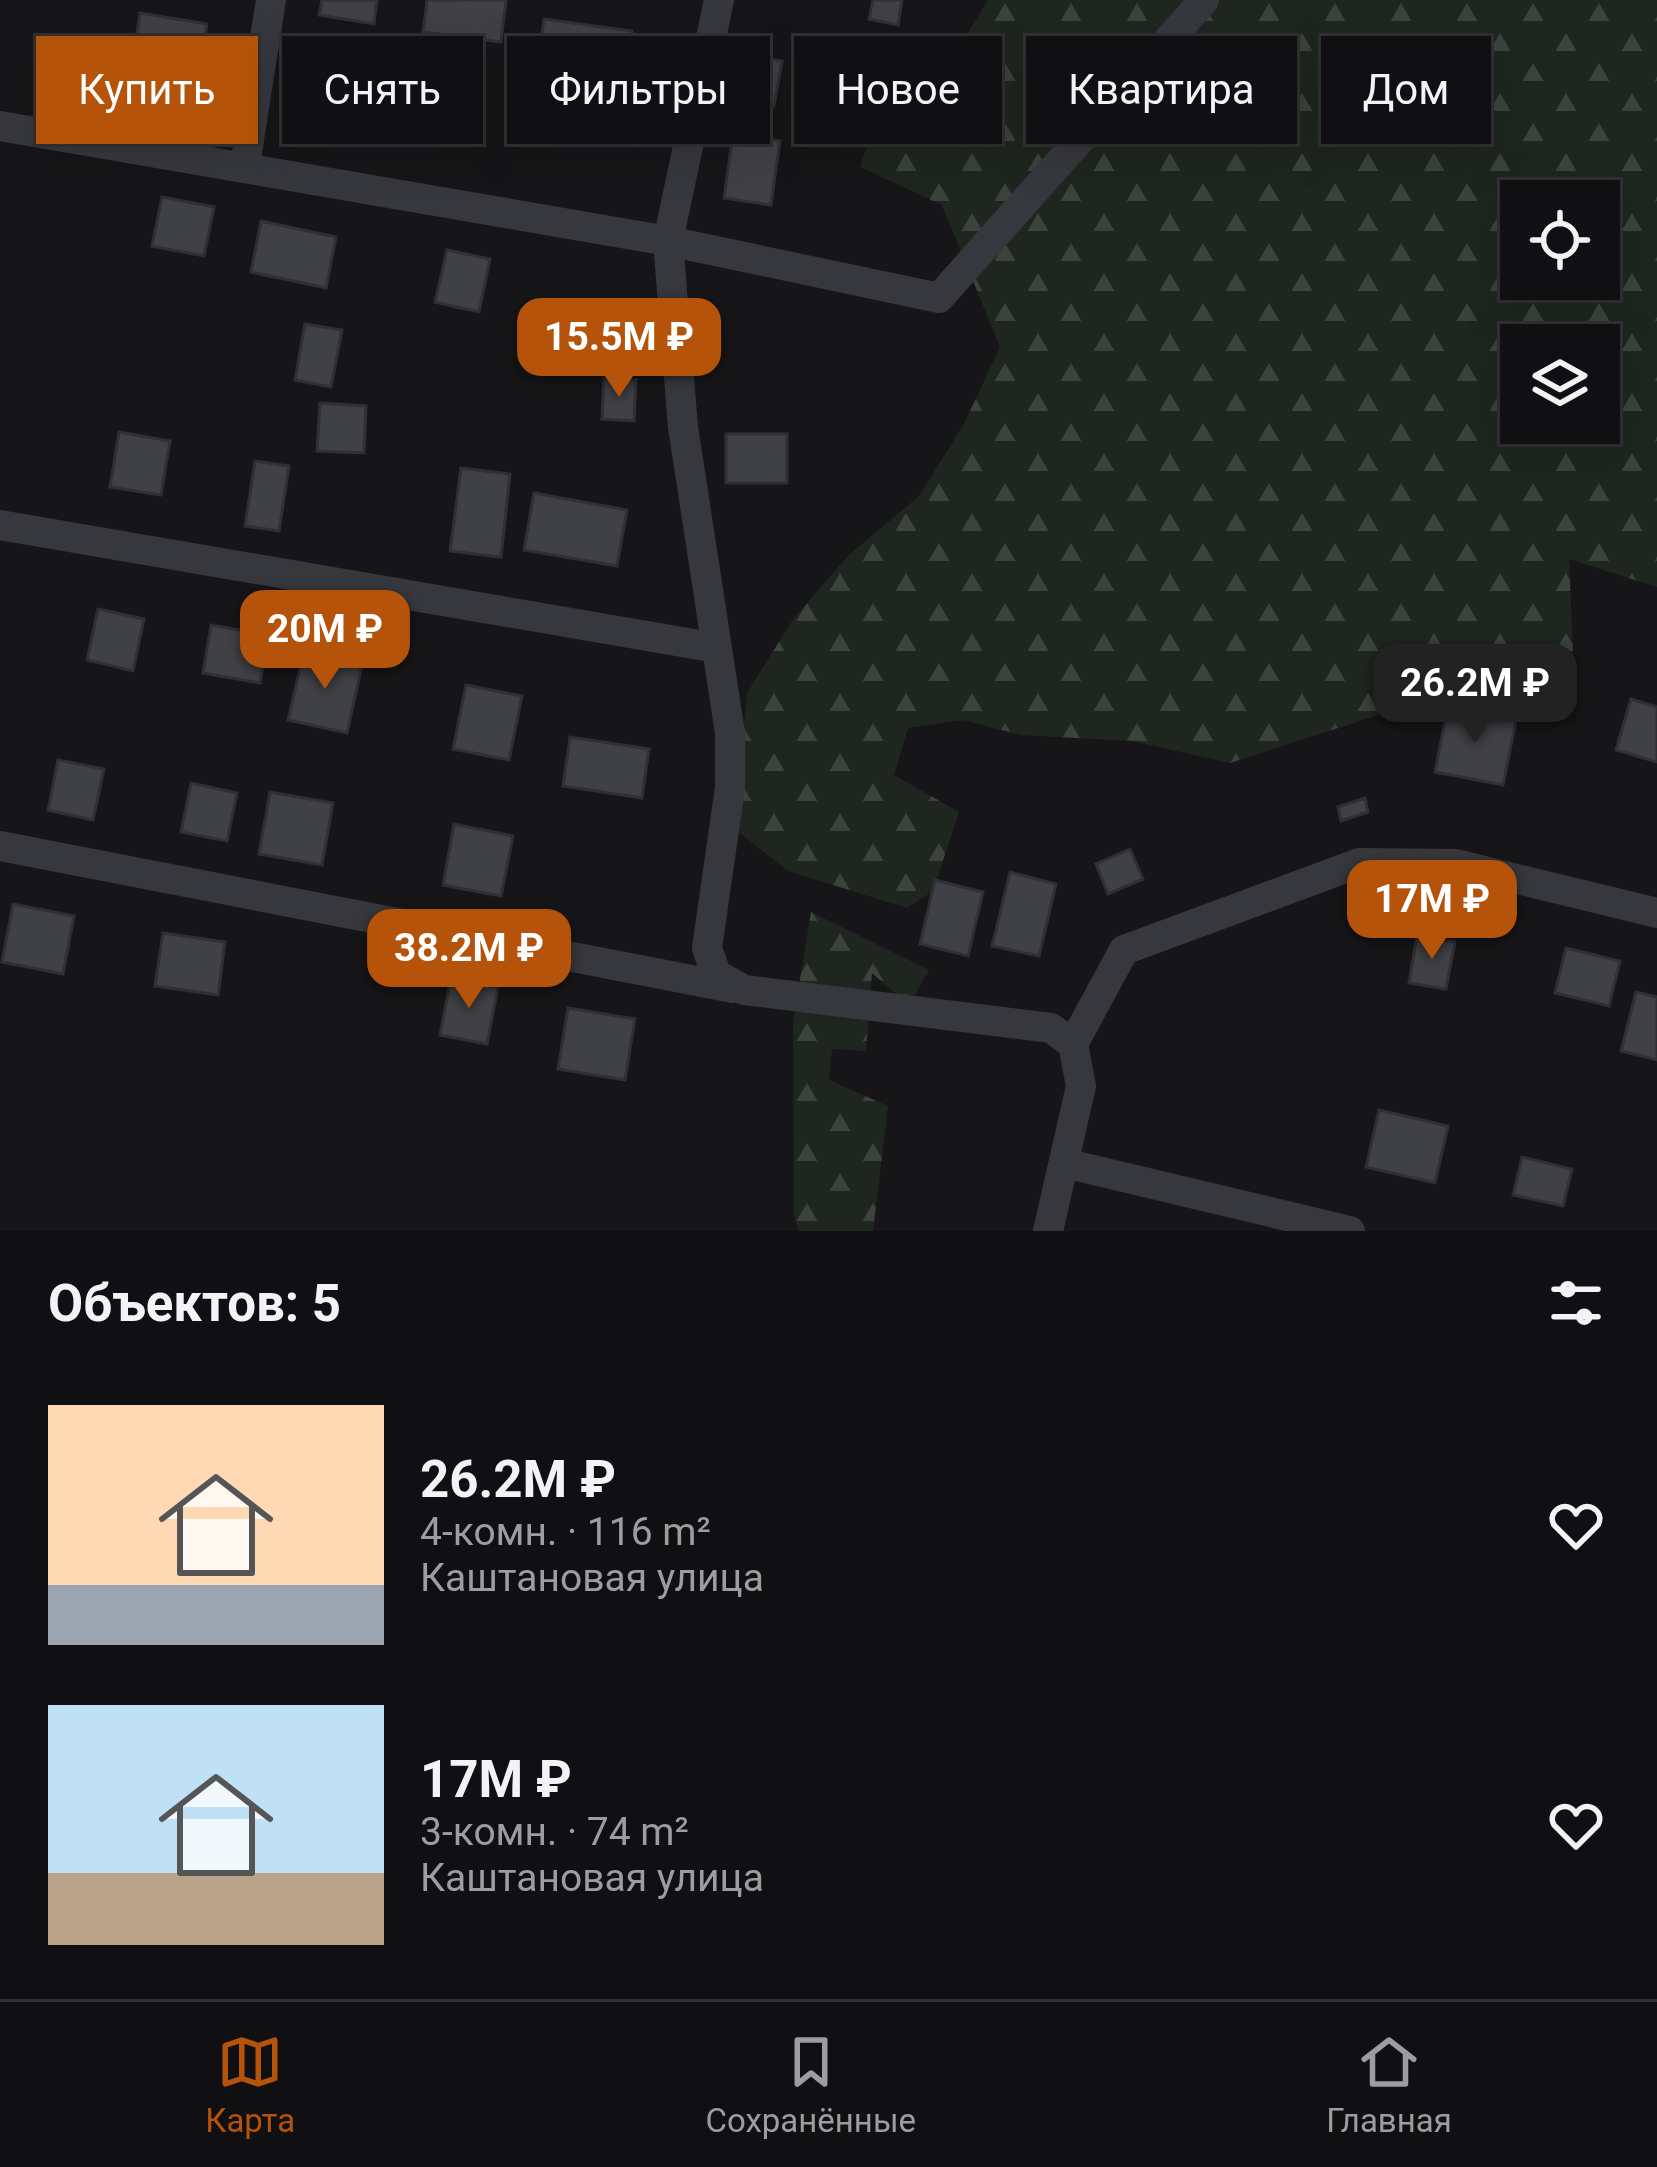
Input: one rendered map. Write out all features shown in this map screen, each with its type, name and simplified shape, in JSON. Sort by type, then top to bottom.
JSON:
[{"type":"street","points":[[245,165],[271,0]]},
{"type":"street","points":[[719,0],[668,241],[683,427],[730,733],[730,788],[706,948],[716,974],[744,990]]},
{"type":"street","points":[[0,126],[668,241],[939,298],[1204,0]]},
{"type":"street","points":[[0,525],[717,648]]},
{"type":"street","points":[[0,846],[744,990],[1051,1028],[1073,1044]]},
{"type":"street","points":[[1048,1231],[1082,1086],[1073,1044],[1124,950],[1359,862],[1456,864],[1657,913]]},
{"type":"street","points":[[1064,1163],[1350,1231]]},
{"type":"green space","points":[[988,0],[1657,0],[1657,587],[1569,559],[1573,652],[1230,763],[1133,741],[1021,735],[963,720],[908,728],[894,775],[959,812],[933,891],[907,908],[788,871],[735,829],[747,693],[794,618],[849,555],[919,496],[964,424],[1000,347],[942,205],[860,167],[867,144],[1002,144],[1002,36],[966,36]]},
{"type":"green space","points":[[811,912],[929,970],[909,1005],[872,973],[866,1051],[832,1049],[829,1080],[888,1106],[873,1231],[799,1231],[794,1214],[793,1022]]},
{"type":"building","points":[[322,0],[377,0],[374,24],[319,15]]},
{"type":"building","points":[[427,0],[506,0],[501,42],[483,36],[423,32]]},
{"type":"building","points":[[873,0],[902,0],[898,25],[869,19]]},
{"type":"building","points":[[140,13],[207,24],[205,36],[137,36]]},
{"type":"building","points":[[544,19],[632,31],[631,36],[542,36]]},
{"type":"building","points":[[770,59],[782,61],[774,106],[770,105]]},
{"type":"building","points":[[780,141],[771,205],[724,198],[732,144]]},
{"type":"building","points":[[162,197],[214,207],[204,256],[152,246]]},
{"type":"building","points":[[261,221],[336,237],[326,288],[251,272]]},
{"type":"building","points":[[447,250],[490,259],[479,312],[435,302]]},
{"type":"building","points":[[305,324],[342,330],[331,387],[295,380]]},
{"type":"building","points":[[604,379],[636,380],[634,421],[602,419]]},
{"type":"building","points":[[320,403],[366,406],[364,453],[317,451]]},
{"type":"building","points":[[119,432],[170,441],[161,495],[110,487]]},
{"type":"building","points":[[726,434],[787,434],[787,483],[726,483]]},
{"type":"building","points":[[255,461],[289,466],[279,531],[245,526]]},
{"type":"building","points":[[461,468],[510,474],[501,557],[450,551]]},
{"type":"building","points":[[534,493],[627,510],[617,566],[524,550]]},
{"type":"building","points":[[98,609],[144,619],[133,671],[87,660]]},
{"type":"building","points":[[211,625],[269,635],[260,683],[203,673]]},
{"type":"building","points":[[304,651],[362,665],[347,733],[288,720]]},
{"type":"building","points":[[466,685],[522,696],[509,760],[453,749]]},
{"type":"building","points":[[1631,699],[1657,707],[1657,762],[1616,750]]},
{"type":"building","points":[[1448,706],[1516,720],[1503,785],[1435,772]]},
{"type":"building","points":[[570,737],[649,749],[642,798],[563,786]]},
{"type":"building","points":[[58,760],[104,769],[93,820],[48,810]]},
{"type":"building","points":[[191,783],[237,793],[227,841],[181,832]]},
{"type":"building","points":[[270,792],[333,803],[322,865],[259,854]]},
{"type":"building","points":[[1365,798],[1368,812],[1341,821],[1338,807]]},
{"type":"building","points":[[454,824],[513,836],[501,896],[443,885]]},
{"type":"building","points":[[1130,849],[1143,879],[1108,894],[1096,864]]},
{"type":"building","points":[[1010,872],[1056,884],[1039,956],[992,946]]},
{"type":"building","points":[[935,880],[983,892],[968,956],[920,944]]},
{"type":"building","points":[[13,904],[74,916],[63,974],[2,962]]},
{"type":"building","points":[[163,933],[225,942],[218,995],[155,986]]},
{"type":"building","points":[[1417,935],[1455,942],[1446,989],[1409,983]]},
{"type":"building","points":[[1566,948],[1620,961],[1609,1006],[1555,993]]},
{"type":"building","points":[[451,978],[498,987],[487,1044],[440,1035]]},
{"type":"building","points":[[1636,992],[1657,997],[1657,1060],[1621,1051]]},
{"type":"building","points":[[568,1008],[635,1019],[625,1080],[558,1069]]},
{"type":"building","points":[[1379,1110],[1448,1126],[1435,1183],[1366,1167]]},
{"type":"building","points":[[1522,1157],[1572,1169],[1563,1206],[1513,1195]]}]
